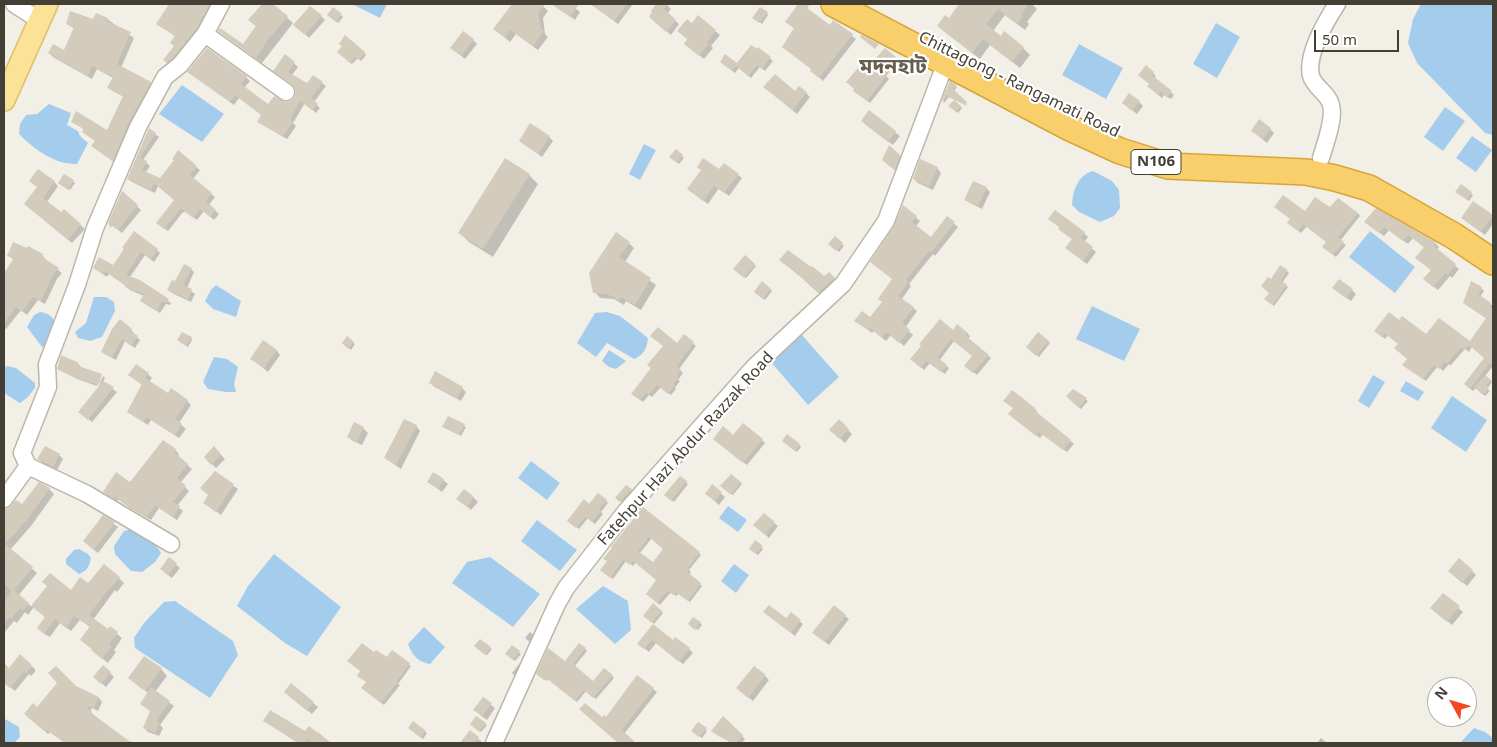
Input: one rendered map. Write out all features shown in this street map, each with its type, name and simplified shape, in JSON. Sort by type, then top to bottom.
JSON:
[{"type":"highway","name":"Chittagong - Rangamati Road","points":[[834,4],[946,62],[982,83],[1120,151],[1168,166],[1306,172],[1369,188],[1454,236],[1493,262]]},
{"type":"highway","name":"Chittagong - Rangamati Road","points":[[857,4],[1019,88],[1143,144],[1175,153],[1254,154],[1321,158],[1377,180],[1493,248]]},
{"type":"main road","points":[[4,100],[43,12]]},
{"type":"street","points":[[14,4],[43,12]]},
{"type":"street","points":[[171,544],[86,494],[28,466],[22,453],[48,387],[47,364],[77,285],[95,228],[138,128],[165,77],[180,65],[205,34],[221,4]]},
{"type":"street","points":[[1321,158],[1332,118],[1332,104],[1311,77],[1312,60],[1327,19],[1337,4]]},
{"type":"street","points":[[205,34],[286,92]]},
{"type":"street","name":"Fatehpur Hazi Abdur Razzak Road","points":[[494,743],[556,604],[566,588],[626,511],[754,367],[844,284],[886,221],[946,62]]},
{"type":"street","points":[[4,500],[28,466]]},
{"type":"water","points":[[352,4],[387,4],[380,18]]},
{"type":"water","points":[[1421,4],[1493,4],[1493,135],[1485,133],[1417,63],[1408,43],[1413,19]]},
{"type":"water","points":[[1216,23],[1240,37],[1217,78],[1193,64]]},
{"type":"water","points":[[1079,44],[1123,68],[1106,99],[1062,75]]},
{"type":"water","points":[[182,85],[224,114],[202,142],[159,114]]},
{"type":"water","points":[[49,104],[71,113],[67,125],[78,131],[80,136],[88,143],[77,164],[61,162],[45,155],[19,134],[20,124],[26,115],[37,114]]},
{"type":"water","points":[[1445,107],[1465,121],[1443,151],[1424,137]]},
{"type":"water","points":[[1472,136],[1492,150],[1476,172],[1456,158]]},
{"type":"water","points":[[644,144],[656,150],[640,180],[629,174]]},
{"type":"water","points":[[1093,171],[1112,181],[1119,190],[1120,208],[1114,216],[1100,222],[1079,212],[1072,205],[1077,184],[1084,176]]},
{"type":"water","points":[[1370,231],[1415,267],[1395,293],[1349,257]]},
{"type":"water","points":[[216,285],[241,301],[236,317],[213,309],[205,301]]},
{"type":"water","points":[[94,297],[106,297],[114,302],[115,311],[102,337],[90,341],[78,338],[75,332],[86,323]]},
{"type":"water","points":[[1092,306],[1140,329],[1124,361],[1076,339]]},
{"type":"water","points":[[40,312],[50,315],[56,323],[51,349],[42,347],[27,327],[34,315]]},
{"type":"water","points":[[607,312],[620,316],[648,338],[643,353],[634,359],[607,343],[596,357],[577,343],[595,313]]},
{"type":"water","points":[[801,334],[839,377],[808,405],[770,361]]},
{"type":"water","points":[[609,350],[626,361],[616,369],[609,367],[602,361]]},
{"type":"water","points":[[214,357],[227,359],[238,367],[234,384],[236,392],[208,389],[203,382]]},
{"type":"water","points":[[7,366],[16,368],[35,383],[35,388],[20,403],[4,393],[4,368]]},
{"type":"water","points":[[1373,375],[1385,382],[1369,408],[1358,401]]},
{"type":"water","points":[[1406,381],[1424,392],[1418,401],[1400,391]]},
{"type":"water","points":[[1452,396],[1487,420],[1466,452],[1431,428]]},
{"type":"water","points":[[531,461],[560,483],[547,500],[518,478]]},
{"type":"water","points":[[728,506],[747,520],[738,532],[719,518]]},
{"type":"water","points":[[537,520],[577,550],[560,571],[521,541]]},
{"type":"water","points":[[135,528],[150,538],[161,553],[155,562],[142,572],[131,571],[115,554],[114,546],[124,531]]},
{"type":"water","points":[[79,549],[91,558],[84,572],[79,574],[66,564],[66,559],[74,550]]},
{"type":"water","points":[[274,554],[341,607],[307,656],[285,643],[237,606],[248,586]]},
{"type":"water","points":[[490,557],[540,594],[513,627],[452,583],[467,562]]},
{"type":"water","points":[[734,564],[749,575],[736,593],[721,581]]},
{"type":"water","points":[[603,586],[628,601],[631,630],[615,644],[576,609]]},
{"type":"water","points":[[175,601],[233,641],[238,655],[210,698],[135,648],[134,638],[144,623],[164,602]]},
{"type":"water","points":[[424,627],[445,647],[430,664],[422,662],[416,657],[408,644]]},
{"type":"water","points":[[5,719],[19,727],[20,737],[14,743],[4,743]]},
{"type":"water","points":[[1474,728],[1485,732],[1493,738],[1493,743],[1460,743]]},
{"type":"building","points":[[169,4],[210,4],[197,28],[167,63],[163,60],[174,46],[170,43],[175,36],[156,24]]},
{"type":"building","points":[[262,4],[273,4],[288,16],[267,41],[256,58],[218,31],[220,28],[243,44],[256,26],[248,20]]},
{"type":"building","points":[[512,4],[545,4],[538,13],[541,28],[544,31],[533,46],[510,30],[505,38],[493,29]]},
{"type":"building","points":[[551,4],[579,4],[570,17]]},
{"type":"building","points":[[590,4],[627,4],[614,21]]},
{"type":"building","points":[[656,4],[668,4],[664,9],[676,20],[666,32],[649,17]]},
{"type":"building","points":[[798,4],[810,4],[807,8],[830,25],[833,20],[853,34],[819,78],[810,71],[811,69],[782,47],[794,28],[785,22]]},
{"type":"building","points":[[959,4],[1029,4],[1021,14],[1023,16],[1017,24],[998,9],[986,24],[1001,36],[1004,31],[1024,47],[1012,62],[983,39],[972,53],[937,26],[945,15],[949,18]]},
{"type":"building","points":[[310,6],[322,15],[305,35],[293,25]]},
{"type":"building","points":[[333,7],[342,14],[336,22],[327,15]]},
{"type":"building","points":[[760,7],[768,12],[759,23],[752,18]]},
{"type":"building","points":[[70,11],[93,19],[96,13],[108,18],[106,21],[131,32],[117,64],[151,82],[129,122],[113,161],[91,146],[95,141],[82,132],[84,129],[71,122],[76,111],[107,130],[123,96],[107,88],[113,77],[92,66],[88,76],[48,53],[53,44],[64,50],[74,27],[66,24]]},
{"type":"building","points":[[698,15],[716,30],[699,56],[684,44],[687,39],[677,31],[687,19],[692,23]]},
{"type":"building","points":[[463,31],[474,39],[461,56],[450,48]]},
{"type":"building","points":[[345,35],[365,52],[359,60],[355,57],[350,63],[337,52],[342,46],[339,44]]},
{"type":"building","points":[[862,35],[879,44],[875,49],[860,37]]},
{"type":"building","points":[[751,45],[757,49],[758,47],[771,57],[762,69],[757,65],[748,76],[736,66],[732,71],[720,62],[725,54],[737,63]]},
{"type":"building","points":[[207,48],[247,76],[241,84],[268,104],[274,96],[285,102],[290,101],[296,93],[292,84],[273,71],[285,54],[295,62],[288,72],[307,83],[313,75],[323,82],[311,98],[318,104],[312,110],[300,101],[290,119],[293,122],[283,136],[257,122],[261,115],[235,95],[230,102],[187,72]]},
{"type":"building","points":[[885,48],[897,58],[884,73],[887,75],[867,101],[853,91],[854,89],[846,82],[858,68],[863,72]]},
{"type":"building","points":[[1146,65],[1154,72],[1152,75],[1172,91],[1167,97],[1161,92],[1158,95],[1138,75]]},
{"type":"building","points":[[775,74],[795,91],[799,86],[807,92],[793,110],[763,87]]},
{"type":"building","points":[[950,81],[957,85],[953,89],[967,102],[965,105],[947,96],[941,102]]},
{"type":"building","points":[[1129,93],[1140,101],[1132,111],[1122,103]]},
{"type":"building","points":[[954,100],[961,106],[956,112],[948,106]]},
{"type":"building","points":[[869,110],[896,131],[888,142],[861,121]]},
{"type":"building","points":[[1259,119],[1271,128],[1263,139],[1251,131]]},
{"type":"building","points":[[530,123],[550,136],[538,154],[519,141]]},
{"type":"building","points":[[149,128],[156,133],[140,157],[147,161],[142,170],[160,178],[174,160],[172,159],[178,150],[197,166],[190,175],[212,193],[206,201],[216,210],[210,217],[200,209],[193,218],[182,209],[179,210],[164,229],[156,223],[174,200],[154,183],[151,190],[127,179]]},
{"type":"building","points":[[889,145],[900,155],[895,170],[882,160]]},
{"type":"building","points":[[676,149],[683,155],[677,163],[669,157]]},
{"type":"building","points":[[505,158],[530,174],[483,249],[458,233]]},
{"type":"building","points":[[703,158],[719,169],[724,163],[739,174],[724,193],[714,186],[703,201],[687,189],[701,170],[697,167]]},
{"type":"building","points":[[920,159],[938,167],[929,187],[913,179]]},
{"type":"building","points":[[38,169],[55,181],[43,198],[61,212],[64,209],[81,224],[68,240],[24,204],[37,187],[29,181]]},
{"type":"building","points":[[64,174],[74,180],[68,190],[58,183]]},
{"type":"building","points":[[973,181],[987,187],[978,206],[964,200]]},
{"type":"building","points":[[1461,184],[1472,192],[1467,200],[1455,192]]},
{"type":"building","points":[[122,191],[138,205],[118,230],[108,223],[107,225]]},
{"type":"building","points":[[1283,195],[1305,211],[1315,197],[1330,207],[1338,198],[1358,213],[1338,237],[1344,242],[1333,255],[1322,247],[1326,242],[1303,224],[1298,231],[1287,223],[1290,219],[1274,207]]},
{"type":"building","points":[[1473,201],[1493,215],[1481,232],[1461,218]]},
{"type":"building","points":[[903,205],[917,216],[912,222],[931,237],[947,216],[955,222],[931,253],[929,251],[906,280],[909,281],[898,296],[914,307],[902,323],[910,330],[899,343],[886,332],[882,338],[870,328],[868,330],[854,321],[862,311],[870,317],[882,302],[878,299],[892,279],[870,262],[894,226]]},
{"type":"building","points":[[1376,208],[1436,242],[1434,246],[1456,264],[1448,275],[1445,273],[1433,287],[1423,279],[1431,270],[1415,258],[1424,247],[1408,235],[1403,241],[1384,227],[1379,233],[1364,222]]},
{"type":"building","points":[[1055,210],[1085,232],[1081,238],[1093,247],[1083,261],[1065,248],[1072,239],[1048,219]]},
{"type":"building","points":[[134,231],[158,249],[151,259],[141,252],[126,275],[140,280],[169,299],[167,303],[162,301],[157,311],[140,301],[144,294],[125,287],[125,285],[105,271],[103,274],[93,268],[99,257],[113,265]]},
{"type":"building","points":[[616,232],[630,242],[619,257],[651,278],[635,305],[621,297],[619,300],[607,294],[593,293],[589,273]]},
{"type":"building","points":[[835,236],[843,243],[836,251],[828,244]]},
{"type":"building","points":[[13,242],[27,248],[28,246],[43,254],[42,257],[59,268],[53,275],[41,301],[33,297],[22,312],[16,307],[4,323],[4,273],[14,258],[7,256]]},
{"type":"building","points":[[788,250],[824,276],[829,272],[835,278],[818,293],[792,269],[779,260]]},
{"type":"building","points":[[745,255],[755,264],[744,278],[733,269]]},
{"type":"building","points":[[184,264],[192,268],[183,285],[192,289],[188,299],[167,290],[172,280],[175,281]]},
{"type":"building","points":[[1280,265],[1288,270],[1281,280],[1287,285],[1272,305],[1264,299],[1269,293],[1261,286],[1268,277],[1271,279]]},
{"type":"building","points":[[1339,279],[1353,289],[1346,298],[1332,288]]},
{"type":"building","points":[[762,281],[771,289],[763,299],[754,292]]},
{"type":"building","points":[[1471,281],[1482,287],[1478,294],[1491,303],[1489,306],[1492,309],[1493,307],[1493,366],[1490,363],[1470,389],[1464,384],[1484,358],[1469,345],[1465,350],[1461,347],[1447,364],[1445,362],[1439,369],[1434,365],[1423,379],[1402,365],[1407,359],[1394,348],[1398,344],[1384,333],[1382,337],[1374,331],[1389,312],[1399,320],[1402,316],[1426,334],[1439,318],[1470,341],[1486,318],[1463,303]]},
{"type":"building","points":[[120,319],[132,329],[130,331],[138,336],[131,346],[122,339],[112,358],[101,352],[112,329]]},
{"type":"building","points":[[940,319],[953,330],[957,324],[968,333],[966,336],[989,355],[973,373],[964,366],[972,356],[951,339],[937,357],[947,365],[941,372],[926,361],[921,368],[910,359],[921,346],[919,344]]},
{"type":"building","points":[[658,327],[677,343],[684,334],[694,342],[677,366],[681,369],[677,376],[678,378],[673,384],[675,385],[668,394],[657,385],[648,395],[646,393],[640,400],[631,394],[651,368],[647,365],[663,346],[650,336]]},
{"type":"building","points":[[182,332],[192,337],[186,346],[177,340]]},
{"type":"building","points":[[1038,332],[1049,341],[1036,356],[1026,347]]},
{"type":"building","points":[[347,336],[354,342],[348,349],[342,343]]},
{"type":"building","points":[[263,340],[277,350],[264,368],[250,359]]},
{"type":"building","points":[[61,355],[79,363],[78,366],[102,374],[99,385],[73,377],[57,369]]},
{"type":"building","points":[[136,364],[149,373],[141,384],[128,375]]},
{"type":"building","points":[[435,371],[463,387],[457,398],[429,383]]},
{"type":"building","points":[[1485,375],[1491,380],[1486,386],[1489,388],[1483,395],[1474,387]]},
{"type":"building","points":[[145,378],[168,393],[171,388],[188,400],[175,419],[182,424],[175,435],[147,417],[143,422],[127,412]]},
{"type":"building","points":[[103,381],[114,387],[88,420],[78,412]]},
{"type":"building","points":[[1073,389],[1087,398],[1079,408],[1066,396]]},
{"type":"building","points":[[1012,390],[1071,440],[1063,450],[1039,432],[1036,436],[1008,414],[1013,408],[1003,401]]},
{"type":"building","points":[[448,416],[465,424],[459,435],[442,427]]},
{"type":"building","points":[[404,419],[417,425],[396,465],[384,458]]},
{"type":"building","points":[[839,419],[849,429],[840,439],[829,430]]},
{"type":"building","points":[[354,422],[364,427],[357,442],[347,437]]},
{"type":"building","points":[[743,423],[763,439],[743,463],[713,439],[723,426],[733,435]]},
{"type":"building","points":[[787,434],[800,444],[795,451],[782,441]]},
{"type":"building","points":[[163,440],[176,449],[174,452],[188,464],[177,478],[186,486],[173,502],[180,506],[173,517],[155,505],[147,517],[114,496],[113,498],[103,492],[116,472],[130,482]]},
{"type":"building","points":[[45,446],[60,454],[53,467],[37,459]]},
{"type":"building","points":[[214,446],[221,454],[211,465],[204,457]]},
{"type":"building","points":[[215,471],[234,484],[216,512],[203,503],[208,495],[200,488]]},
{"type":"building","points":[[433,472],[444,479],[438,489],[427,482]]},
{"type":"building","points":[[731,474],[741,482],[731,495],[720,486]]},
{"type":"building","points":[[680,476],[687,481],[671,501],[664,495]]},
{"type":"building","points":[[39,482],[50,488],[26,521],[5,544],[33,567],[14,590],[29,603],[23,611],[20,608],[11,619],[9,617],[4,623],[4,603],[12,591],[4,584],[4,509],[8,508],[16,500],[22,504]]},
{"type":"building","points":[[712,484],[722,492],[715,501],[705,494]]},
{"type":"building","points":[[626,485],[632,489],[620,502],[615,498]]},
{"type":"building","points":[[464,489],[474,497],[467,507],[456,499]]},
{"type":"building","points":[[598,493],[607,500],[599,509],[601,511],[592,522],[585,517],[576,528],[567,521],[584,499],[589,504]]},
{"type":"building","points":[[643,507],[700,552],[687,572],[701,583],[688,601],[676,592],[673,595],[668,591],[657,603],[646,594],[656,580],[633,561],[630,565],[623,560],[610,578],[600,570],[607,561],[603,559]],"holes":[[[649,537],[663,549],[653,562],[638,551]]]},
{"type":"building","points":[[764,513],[775,522],[765,535],[753,525]]},
{"type":"building","points":[[103,515],[115,522],[94,550],[83,541]]},
{"type":"building","points":[[755,540],[763,546],[756,554],[749,549]]},
{"type":"building","points":[[169,557],[177,563],[168,575],[160,569]]},
{"type":"building","points":[[1459,558],[1473,570],[1462,583],[1448,571]]},
{"type":"building","points":[[104,564],[120,577],[89,615],[108,629],[110,626],[118,632],[109,644],[112,646],[102,659],[80,640],[90,626],[74,616],[66,628],[55,619],[44,634],[37,628],[45,617],[31,606],[47,586],[42,582],[50,573],[71,590],[80,577],[88,583]]},
{"type":"building","points":[[1443,593],[1460,606],[1447,622],[1430,608]]},
{"type":"building","points":[[653,603],[662,611],[652,623],[643,616]]},
{"type":"building","points":[[769,605],[786,618],[791,612],[801,620],[791,633],[763,612]]},
{"type":"building","points":[[834,605],[846,615],[825,642],[812,633]]},
{"type":"building","points":[[693,617],[701,622],[695,630],[688,624]]},
{"type":"building","points":[[653,624],[673,640],[675,637],[690,648],[679,662],[652,640],[644,649],[637,644]]},
{"type":"building","points":[[480,639],[491,647],[485,655],[474,646]]},
{"type":"building","points":[[362,643],[374,652],[376,650],[387,657],[392,650],[410,663],[381,703],[361,688],[366,682],[357,676],[360,671],[347,661]]},
{"type":"building","points":[[579,643],[586,648],[573,664],[593,681],[604,668],[613,675],[593,698],[584,690],[575,701],[546,678],[544,680],[536,674],[548,648],[565,661]]},
{"type":"building","points":[[512,645],[520,651],[513,660],[505,654]]},
{"type":"building","points":[[20,654],[31,664],[31,667],[26,673],[24,671],[10,688],[4,683],[4,663],[9,668]]},
{"type":"building","points":[[144,656],[162,668],[145,691],[128,678]]},
{"type":"building","points":[[103,665],[111,672],[101,684],[93,677]]},
{"type":"building","points":[[56,666],[76,686],[99,697],[94,708],[88,706],[87,708],[92,714],[132,743],[65,743],[45,729],[44,731],[24,714],[33,703],[37,707],[57,683],[48,673]]},
{"type":"building","points":[[754,666],[766,675],[748,698],[736,688]]},
{"type":"building","points":[[637,675],[654,688],[622,730],[636,743],[618,743],[579,709],[585,703],[602,717],[604,715],[606,717]]},
{"type":"building","points":[[291,683],[314,702],[307,711],[284,692]]},
{"type":"building","points":[[151,687],[170,701],[156,721],[160,723],[155,733],[143,728],[150,711],[140,704]]},
{"type":"building","points":[[483,697],[492,703],[482,716],[473,710]]},
{"type":"building","points":[[270,710],[305,731],[309,726],[331,743],[310,743],[311,741],[308,739],[306,743],[300,743],[263,721]]},
{"type":"building","points":[[476,716],[486,723],[479,732],[470,724]]},
{"type":"building","points":[[723,716],[743,735],[737,743],[731,743],[711,731]]},
{"type":"building","points":[[413,721],[426,731],[421,738],[408,728]]},
{"type":"building","points":[[698,722],[707,728],[699,737],[691,731]]},
{"type":"building","points":[[470,730],[479,737],[474,743],[460,743]]},
{"type":"district","name":"মদনহাট","points":[[893,67]]}]
